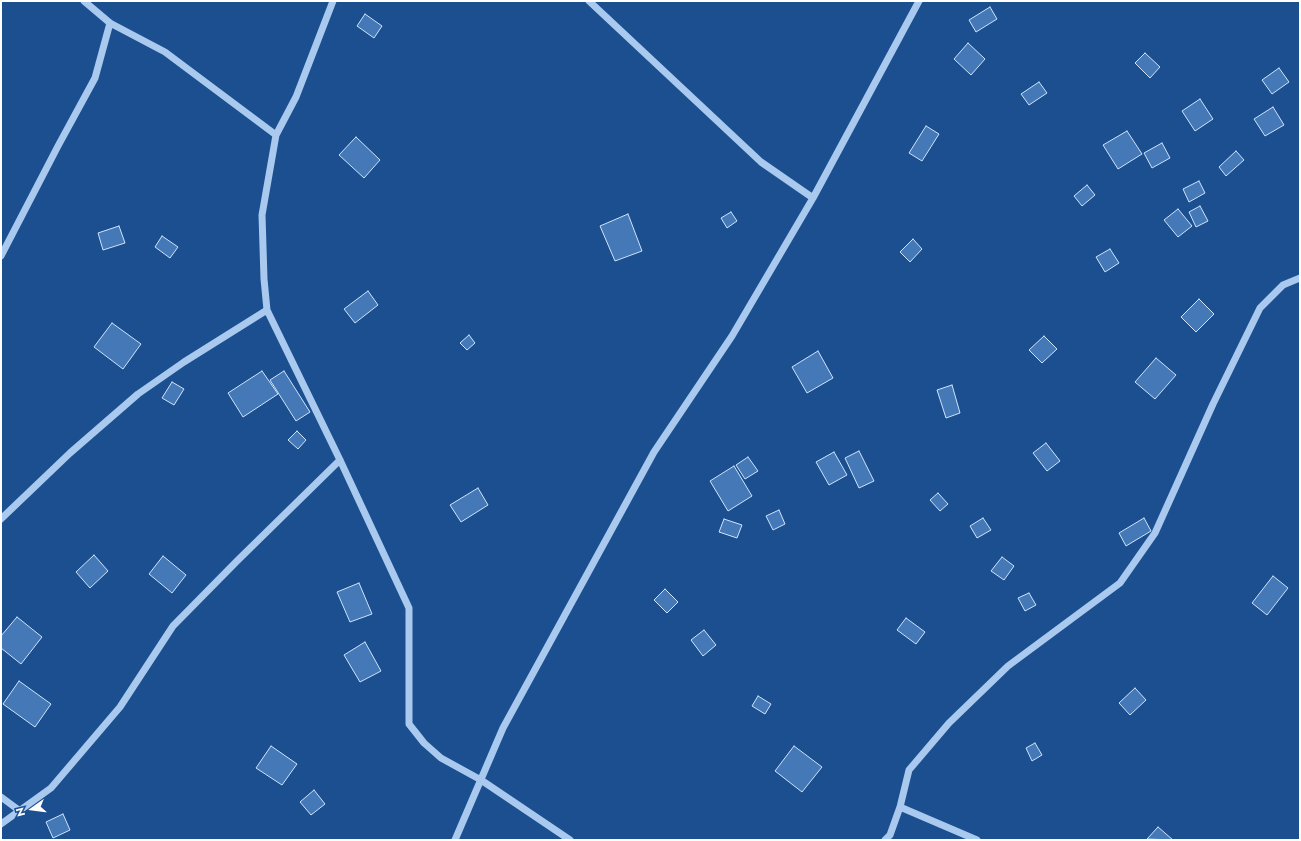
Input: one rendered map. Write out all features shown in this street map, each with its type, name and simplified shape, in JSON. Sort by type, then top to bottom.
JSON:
[{"type":"street","points":[[84,1],[110,23],[165,52],[276,135]]},
{"type":"street","points":[[333,1],[296,98],[276,135],[262,215],[264,279],[267,310],[410,608],[409,724],[424,743],[442,758],[481,780],[570,840]]},
{"type":"street","points":[[589,1],[761,162],[813,198]]},
{"type":"street","points":[[454,840],[503,728],[654,452],[732,336],[813,198],[919,1]]},
{"type":"street","points":[[1,256],[95,78],[110,23]]},
{"type":"street","points":[[885,840],[890,835],[900,807],[909,770],[949,723],[1008,666],[1120,583],[1155,533],[1213,404],[1260,308],[1283,285],[1300,278]]},
{"type":"street","points":[[1,519],[70,453],[138,394],[184,362],[267,310]]},
{"type":"street","points":[[1,824],[51,788],[120,707],[173,626],[340,460]]},
{"type":"street","points":[[1,797],[20,811]]},
{"type":"street","points":[[900,807],[977,840]]},
{"type":"building","points":[[990,7],[997,19],[976,32],[969,20]]},
{"type":"building","points":[[365,14],[382,26],[374,38],[357,26]]},
{"type":"building","points":[[968,43],[985,59],[971,75],[954,59]]},
{"type":"building","points":[[1145,53],[1160,67],[1150,78],[1135,63]]},
{"type":"building","points":[[1279,68],[1289,82],[1272,94],[1262,80]]},
{"type":"building","points":[[1039,82],[1047,93],[1029,105],[1021,94]]},
{"type":"building","points":[[1200,99],[1213,119],[1195,131],[1182,111]]},
{"type":"building","points":[[1273,107],[1284,125],[1265,136],[1254,119]]},
{"type":"building","points":[[926,126],[939,134],[922,161],[909,153]]},
{"type":"building","points":[[1127,131],[1142,154],[1118,169],[1103,145]]},
{"type":"building","points":[[356,137],[380,160],[364,178],[339,155]]},
{"type":"building","points":[[1162,143],[1170,158],[1152,168],[1144,153]]},
{"type":"building","points":[[1236,151],[1244,160],[1226,176],[1219,167]]},
{"type":"building","points":[[1199,181],[1205,193],[1189,202],[1183,189]]},
{"type":"building","points":[[1087,185],[1095,195],[1082,206],[1074,196]]},
{"type":"building","points":[[1200,206],[1208,221],[1196,227],[1189,212]]},
{"type":"building","points":[[1178,209],[1192,226],[1178,237],[1164,220]]},
{"type":"building","points":[[731,212],[737,221],[727,228],[721,218]]},
{"type":"building","points":[[628,214],[642,251],[615,261],[600,226]]},
{"type":"building","points":[[119,226],[125,243],[103,250],[98,233]]},
{"type":"building","points":[[162,236],[178,247],[170,258],[155,247]]},
{"type":"building","points":[[913,239],[922,249],[910,262],[900,252]]},
{"type":"building","points":[[1110,249],[1119,263],[1105,272],[1096,257]]},
{"type":"building","points":[[368,291],[378,305],[355,323],[344,309]]},
{"type":"building","points":[[1199,299],[1214,314],[1196,332],[1181,317]]},
{"type":"building","points":[[112,323],[141,344],[123,369],[94,347]]},
{"type":"building","points":[[469,335],[475,343],[467,350],[460,343]]},
{"type":"building","points":[[1044,336],[1057,349],[1042,363],[1029,350]]},
{"type":"building","points":[[818,351],[833,378],[807,393],[792,367]]},
{"type":"building","points":[[1156,358],[1176,375],[1155,399],[1135,382]]},
{"type":"building","points":[[262,371],[278,394],[243,417],[228,393]]},
{"type":"building","points":[[284,371],[310,412],[296,421],[270,380]]},
{"type":"building","points":[[172,382],[184,389],[174,405],[162,398]]},
{"type":"building","points":[[952,385],[960,413],[946,418],[937,390]]},
{"type":"building","points":[[297,431],[306,440],[298,449],[288,440]]},
{"type":"building","points":[[1046,443],[1060,461],[1047,471],[1033,453]]},
{"type":"building","points":[[859,451],[874,481],[859,488],[845,458]]},
{"type":"building","points":[[834,452],[847,475],[829,485],[816,462]]},
{"type":"building","points":[[748,457],[758,471],[745,479],[736,465]]},
{"type":"building","points":[[734,466],[752,496],[728,511],[710,481]]},
{"type":"building","points":[[478,488],[488,505],[461,522],[450,505]]},
{"type":"building","points":[[938,493],[948,504],[940,511],[930,500]]},
{"type":"building","points":[[779,510],[785,524],[773,530],[766,516]]},
{"type":"building","points":[[983,518],[991,530],[977,538],[970,526]]},
{"type":"building","points":[[1144,518],[1151,531],[1126,546],[1119,533]]},
{"type":"building","points":[[724,519],[742,525],[737,538],[719,532]]},
{"type":"building","points":[[94,555],[108,571],[90,588],[76,572]]},
{"type":"building","points":[[163,556],[186,575],[172,593],[149,574]]},
{"type":"building","points":[[1002,557],[1014,566],[1004,580],[991,571]]},
{"type":"building","points":[[1273,576],[1288,588],[1267,615],[1252,603]]},
{"type":"building","points":[[359,583],[372,614],[350,622],[337,592]]},
{"type":"building","points":[[665,589],[678,602],[667,613],[654,600]]},
{"type":"building","points":[[1029,593],[1036,605],[1025,611],[1018,598]]},
{"type":"building","points":[[17,617],[42,637],[21,664],[1,648],[1,636]]},
{"type":"building","points":[[906,618],[925,632],[916,644],[897,630]]},
{"type":"building","points":[[704,630],[716,645],[703,656],[691,640]]},
{"type":"building","points":[[365,642],[381,671],[360,682],[344,655]]},
{"type":"building","points":[[19,681],[51,704],[35,727],[3,704]]},
{"type":"building","points":[[1135,688],[1146,700],[1130,715],[1119,703]]},
{"type":"building","points":[[758,696],[771,704],[765,714],[752,706]]},
{"type":"building","points":[[1035,743],[1042,755],[1032,761],[1026,748]]},
{"type":"building","points":[[271,746],[297,764],[282,785],[256,768]]},
{"type":"building","points":[[794,746],[822,767],[802,792],[775,771]]},
{"type":"building","points":[[314,790],[325,804],[311,815],[300,802]]},
{"type":"building","points":[[63,814],[70,830],[53,838],[46,822]]},
{"type":"building","points":[[1158,827],[1173,840],[1147,839]]}]
